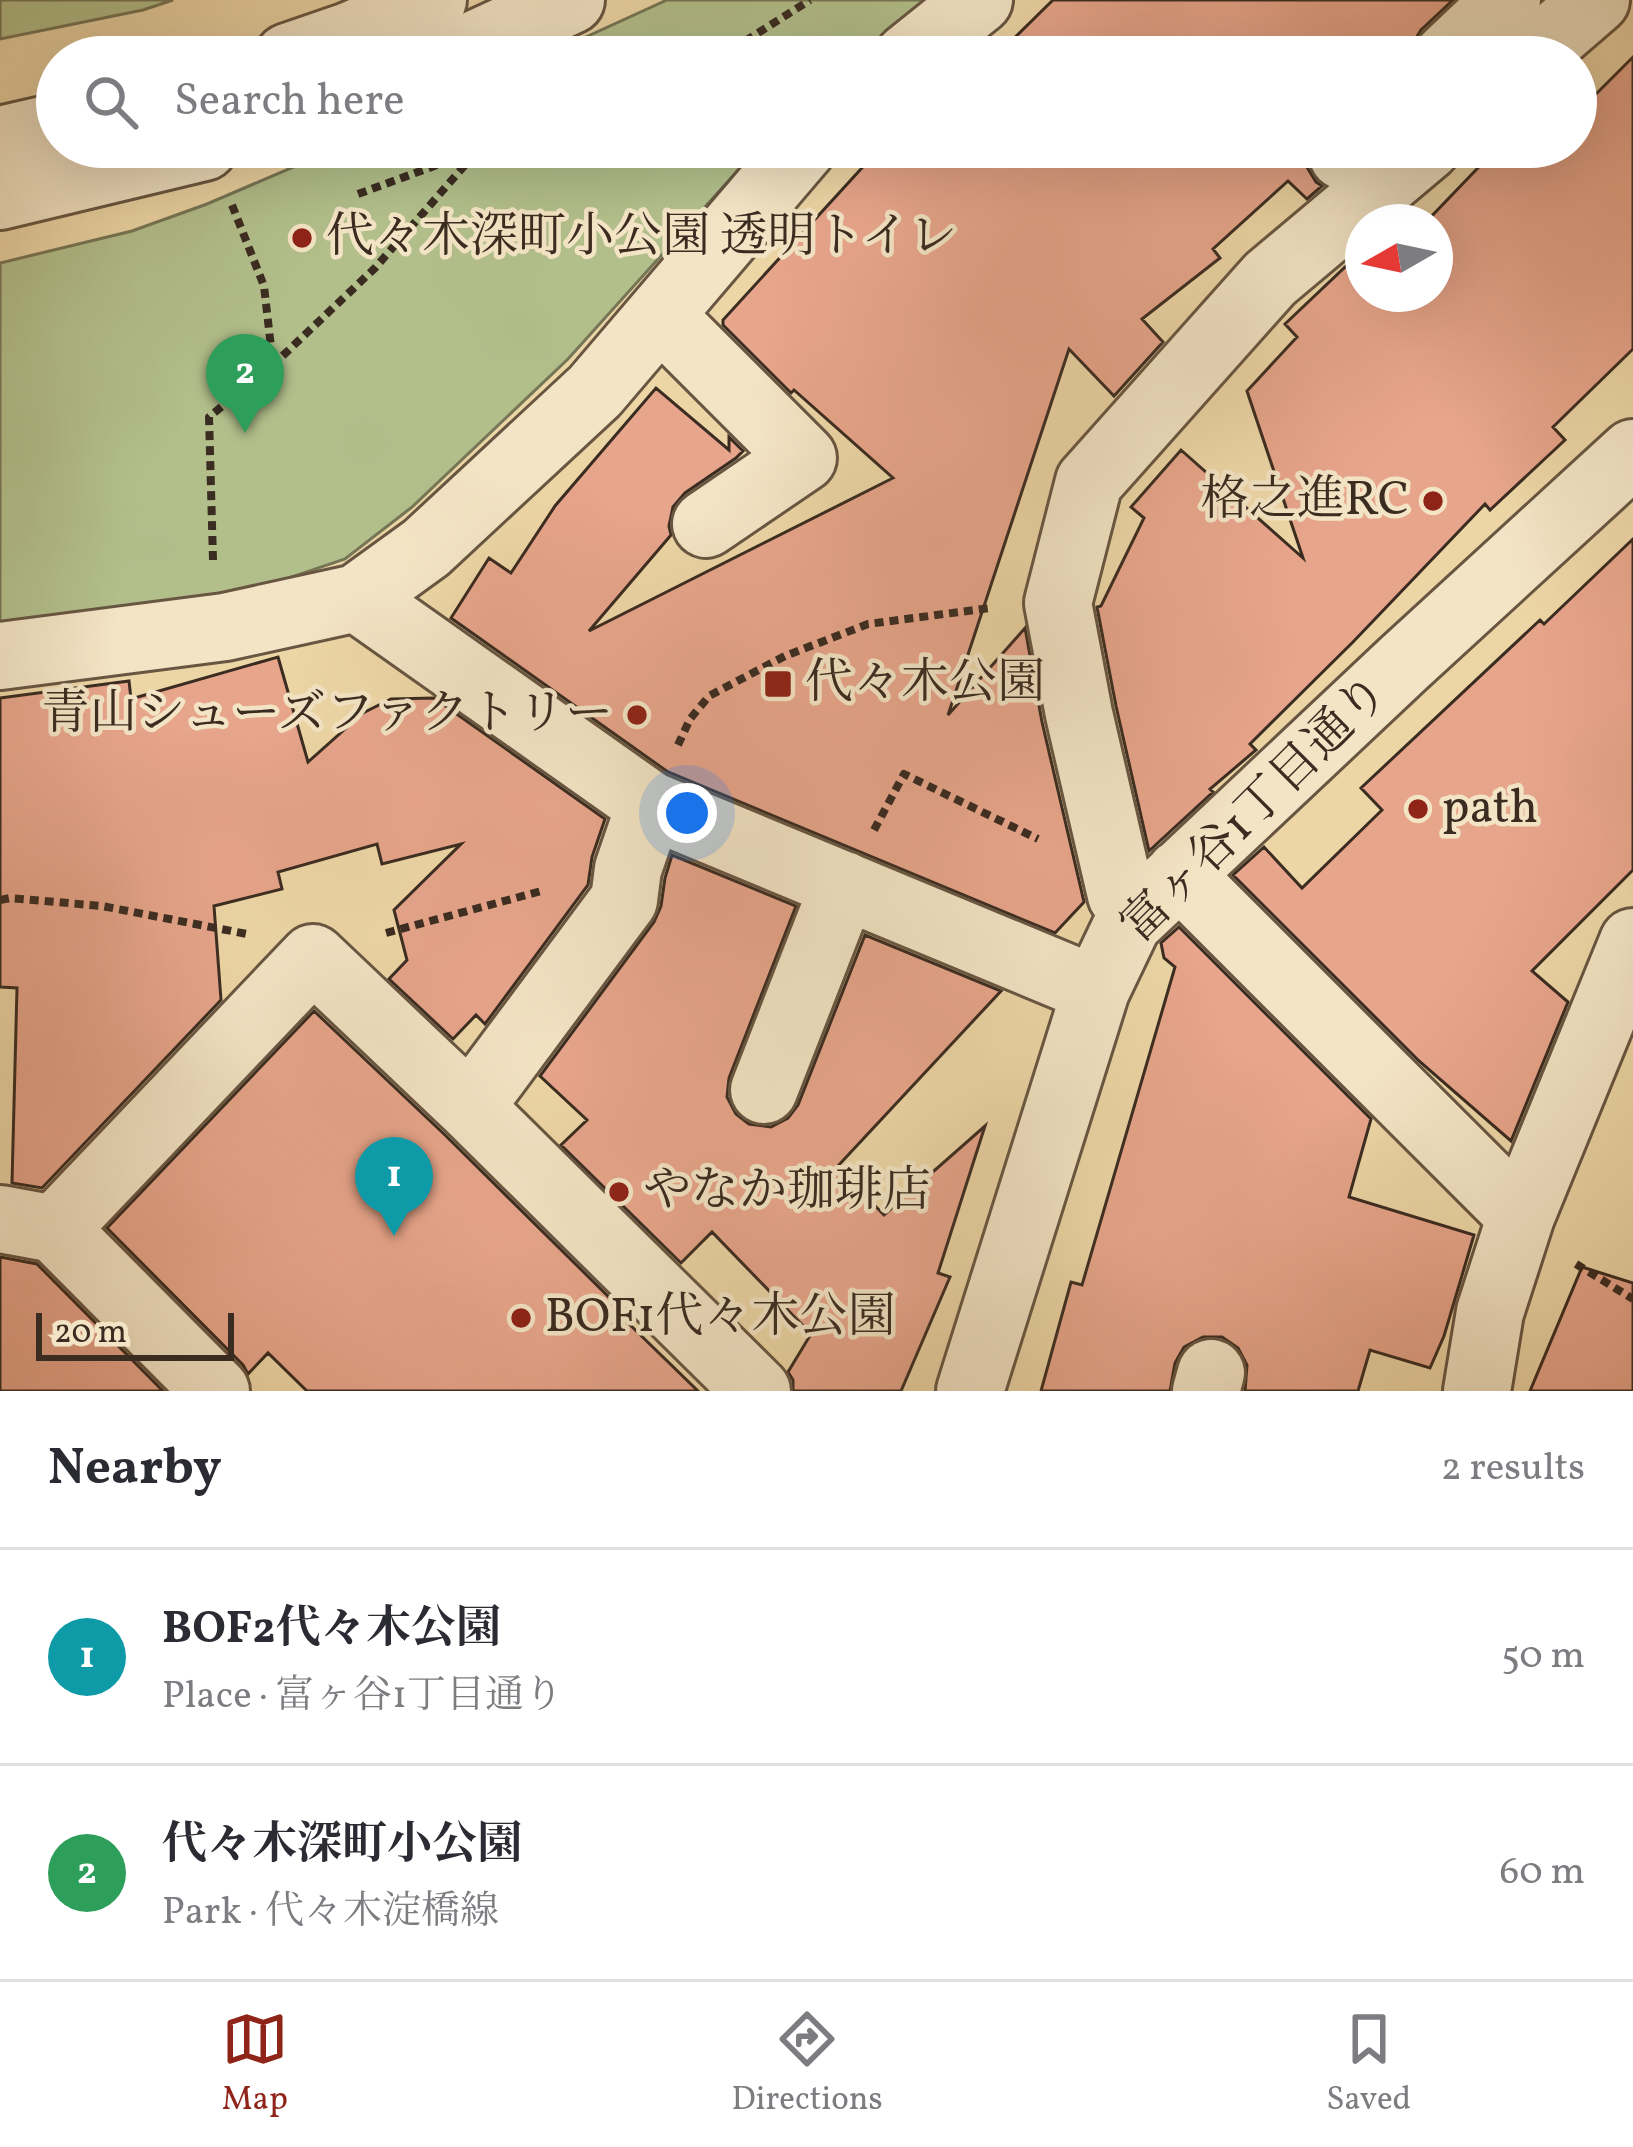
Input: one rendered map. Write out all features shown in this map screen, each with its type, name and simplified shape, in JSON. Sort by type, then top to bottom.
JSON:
[{"type":"street","points":[[350,36],[433,0]]},
{"type":"street","points":[[493,36],[571,0]]},
{"type":"street","points":[[934,36],[979,0]]},
{"type":"street","points":[[1469,36],[1507,0]]},
{"type":"street","points":[[1554,36],[1596,0]]},
{"type":"street","points":[[0,140],[36,132]]},
{"type":"street","points":[[0,656],[225,627],[357,598],[426,548],[595,391],[785,168]]},
{"type":"street","points":[[1402,168],[1270,279],[1089,482],[1058,602],[1079,714],[1138,877],[1521,1216]]},
{"type":"street","points":[[0,196],[215,170]]},
{"type":"street","points":[[660,315],[803,458],[706,524]]},
{"type":"street","name":"富ヶ谷1丁目通り","points":[[970,1391],[1096,990],[1129,922],[1138,877],[1403,664],[1633,453]]},
{"type":"street","points":[[357,598],[650,805],[1096,990]]},
{"type":"street","points":[[470,1107],[624,900],[628,868],[650,805]]},
{"type":"street","points":[[764,1090],[844,886]]},
{"type":"street","points":[[1477,1391],[1490,1312],[1521,1216],[1633,942]]},
{"type":"street","points":[[216,1391],[28,1224],[313,958],[757,1391]]},
{"type":"path","points":[[753,36],[810,0]]},
{"type":"path","points":[[358,194],[428,168]]},
{"type":"path","points":[[225,627],[213,560],[208,417],[273,364],[375,268],[462,168]]},
{"type":"path","points":[[215,170],[264,286],[273,364]]},
{"type":"path","points":[[650,805],[690,719],[709,696],[785,656],[868,623],[1058,602]]},
{"type":"path","points":[[844,886],[904,774],[1079,858],[1138,877]]},
{"type":"path","points":[[0,900],[101,906],[244,933],[313,958],[340,945],[628,868]]},
{"type":"green space","points":[[0,0],[173,0],[0,39]]},
{"type":"green space","points":[[667,0],[933,0],[885,36],[588,36]]},
{"type":"green space","points":[[291,168],[740,168],[568,359],[412,507],[345,559],[245,593],[0,630],[0,263],[132,231]]},
{"type":"building","points":[[1053,0],[1453,0],[1417,36],[1016,36]]},
{"type":"building","points":[[1633,57],[1633,349],[1553,427],[1565,440],[1490,510],[1485,504],[1250,744],[1256,750],[1149,851],[1097,607],[1144,518],[1131,507],[1181,450],[1303,558],[1247,391],[1297,337],[1285,324],[1345,267],[1345,312],[1453,312],[1453,204],[1443,204],[1478,168],[1597,168],[1597,93]]},
{"type":"building","points":[[862,168],[1308,168],[1322,186],[1307,199],[1288,181],[1213,249],[1220,258],[1142,319],[1163,342],[1114,396],[1069,349],[948,715],[1025,628],[1084,902],[1055,933],[668,772],[451,618],[489,558],[511,573],[555,506],[656,388],[729,450],[729,437],[743,451],[673,507],[671,535],[589,631],[893,478],[794,390],[791,393],[723,320]]},
{"type":"building","points":[[1633,539],[1633,870],[1532,971],[1568,1002],[1511,1141],[1419,1061],[1233,875],[1264,847],[1302,888],[1382,810],[1361,788]]},
{"type":"building","points":[[278,657],[308,762],[363,713],[391,699],[434,698],[605,819],[588,885],[485,1024],[476,1015],[453,1039],[389,979],[407,960],[394,910],[461,844],[382,864],[377,844],[278,872],[282,889],[214,906],[221,1000],[42,1188],[12,1183],[17,988],[0,987],[0,698],[129,681],[131,699]]},
{"type":"building","points":[[672,855],[796,906],[729,1078],[727,1097],[736,1114],[749,1124],[771,1127],[788,1118],[798,1105],[865,935],[1001,991],[837,1167],[884,1215],[985,1126],[938,1273],[950,1277],[901,1391],[793,1391],[788,1372],[811,1334],[712,1232],[681,1263],[561,1145],[587,1120],[540,1076],[654,922]]},
{"type":"building","points":[[1179,927],[1371,1119],[1349,1197],[1474,1235],[1430,1368],[1370,1350],[1358,1391],[1245,1391],[1247,1365],[1238,1348],[1222,1337],[1203,1337],[1184,1347],[1175,1363],[1170,1391],[1041,1391],[1071,1282],[1082,1285],[1175,967],[1164,958],[1161,943]]},
{"type":"building","points":[[314,1011],[629,1317],[625,1320],[698,1391],[307,1391],[268,1353],[248,1374],[107,1228]]},
{"type":"building","points":[[0,1257],[37,1264],[163,1391],[0,1391]]},
{"type":"building","points":[[1582,1267],[1633,1283],[1633,1391],[1530,1391]]},
{"type":"place","name":"代々木深町小公園 透明トイレ","points":[[302,238]]},
{"type":"place","name":"代々木深町小公園","points":[[245,433]]},
{"type":"place","name":"格之進RC","points":[[1433,501]]},
{"type":"place","name":"代々木公園","points":[[778,684]]},
{"type":"place","name":"青山シューズファクトリー","points":[[637,715]]},
{"type":"place","name":"path","points":[[1418,809]]},
{"type":"place","name":"やなか珈琲店","points":[[619,1192]]},
{"type":"place","name":"BOF2代々木公園","points":[[394,1236]]},
{"type":"place","name":"BOF1代々木公園","points":[[521,1318]]}]
